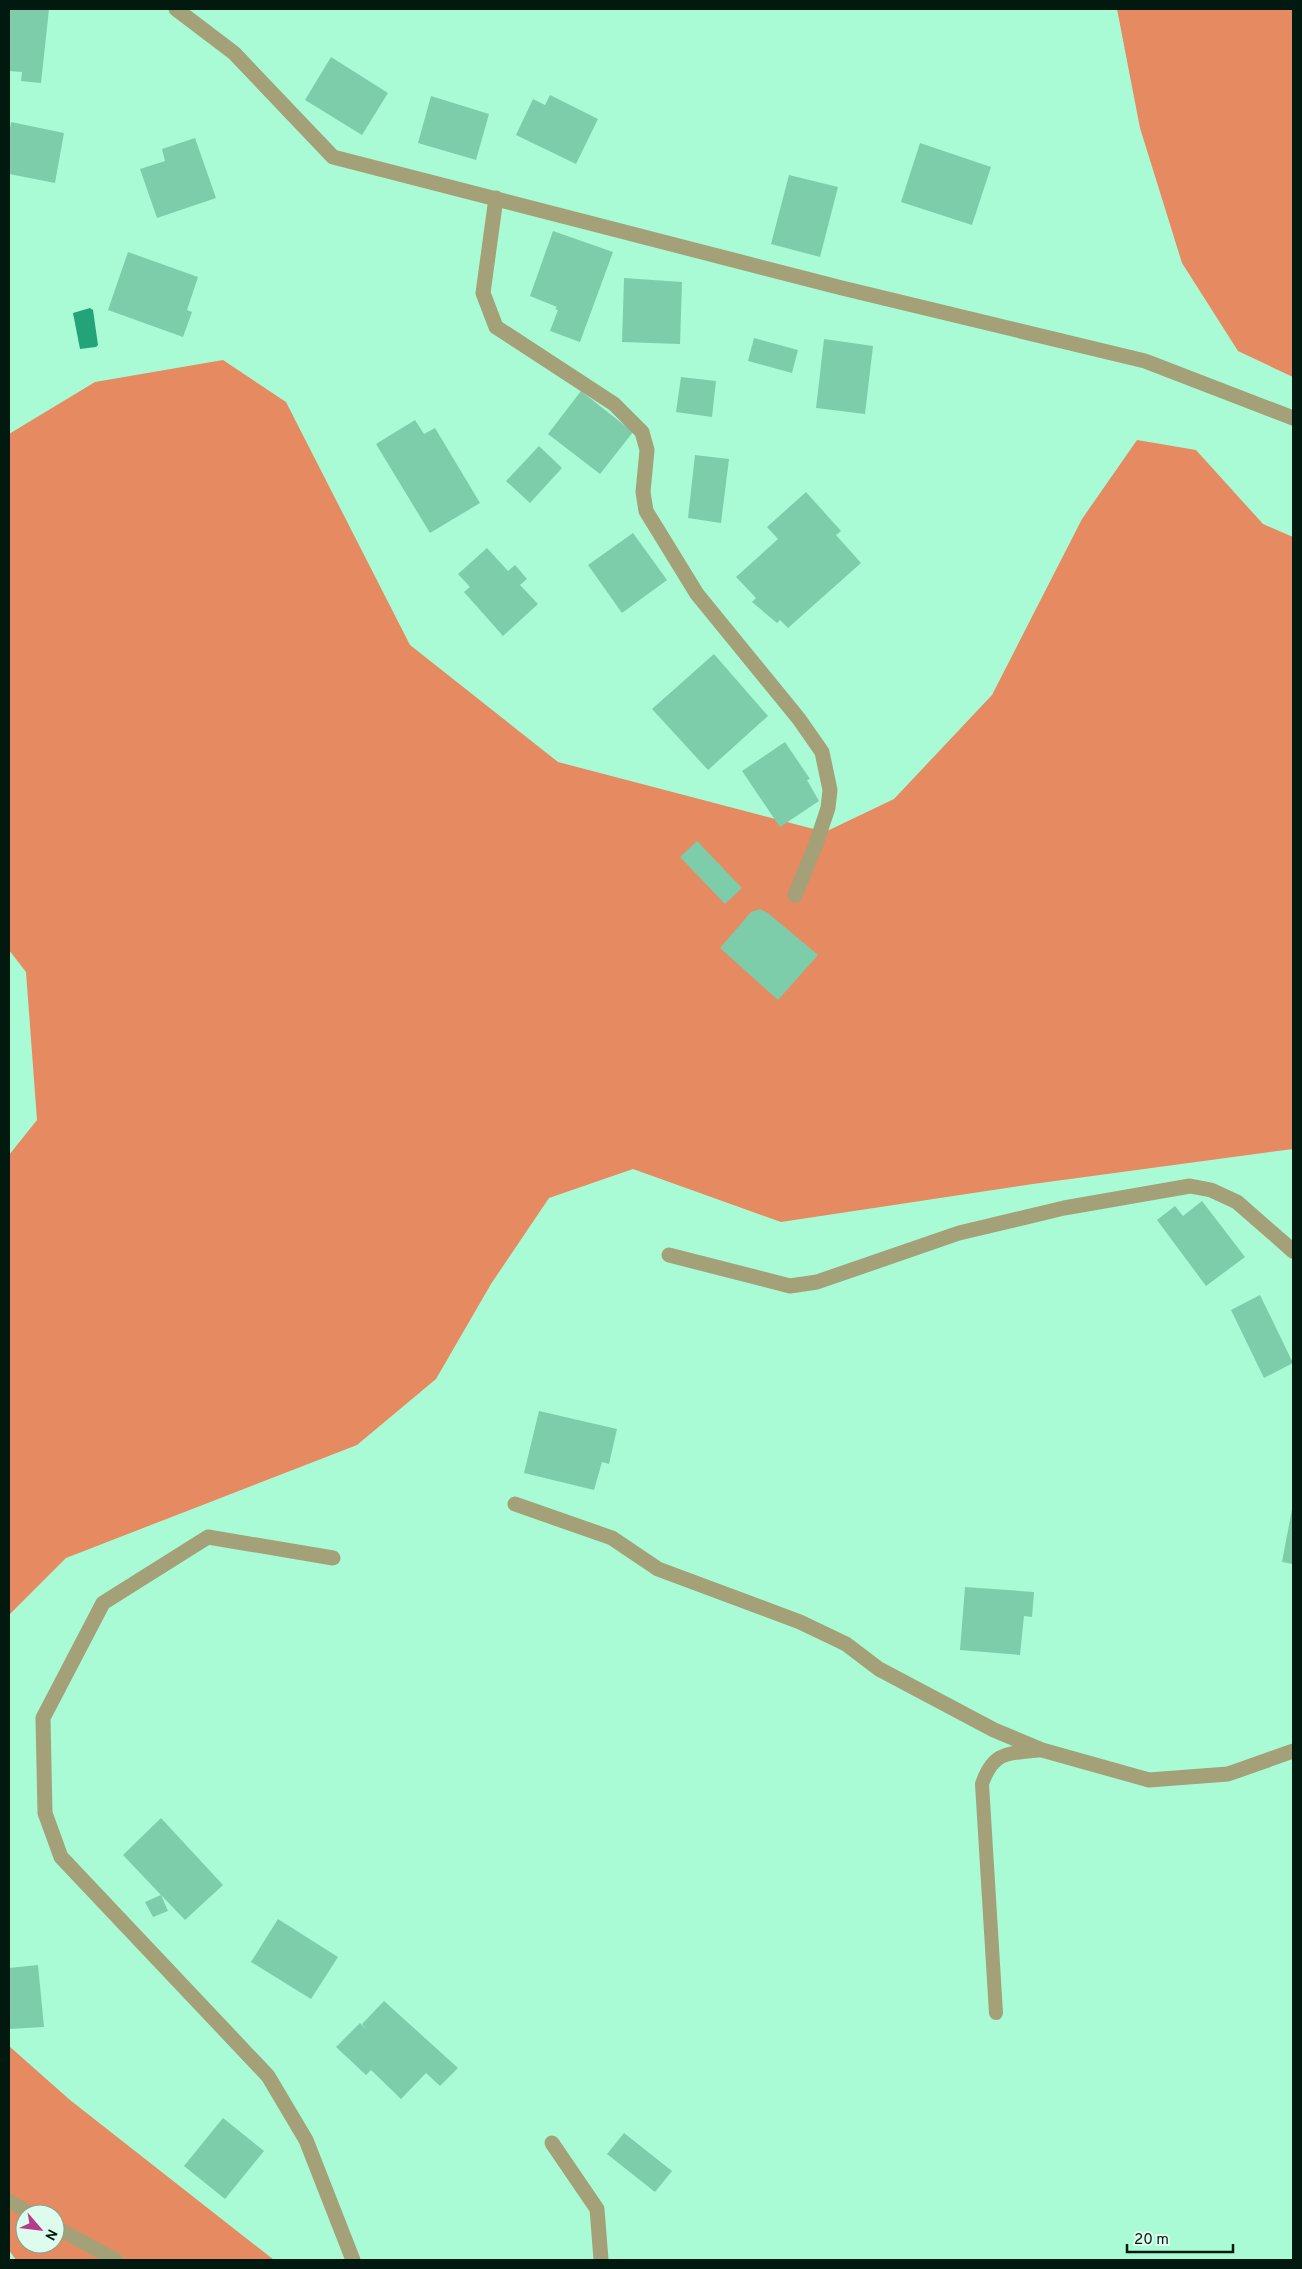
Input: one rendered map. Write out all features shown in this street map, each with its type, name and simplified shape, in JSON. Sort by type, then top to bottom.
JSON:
[{"type":"street","points":[[176,9],[234,53],[333,157],[842,288],[1145,361],[1293,418]]},
{"type":"street","points":[[496,198],[483,293],[496,327],[614,404],[642,432],[647,450],[643,492],[646,511],[697,594],[800,720],[822,752],[830,790],[828,808],[816,844],[795,895]]},
{"type":"street","points":[[669,1255],[790,1286],[817,1282],[958,1233],[1064,1208],[1190,1186],[1211,1190],[1237,1202],[1293,1251]]},
{"type":"street","points":[[515,1504],[612,1538],[658,1569],[800,1622],[846,1644],[879,1669],[994,1730],[1042,1750],[1149,1780],[1228,1774],[1293,1751]]},
{"type":"street","points":[[333,1558],[208,1537],[103,1602],[43,1718],[45,1813],[61,1857],[268,2076],[306,2140],[353,2260]]},
{"type":"street","points":[[552,2143],[597,2210],[601,2260]]},
{"type":"lane","points":[[996,2013],[982,1784],[987,1770],[1002,1755],[1042,1750]]},
{"type":"lane","points":[[65,2232],[116,2260]]},
{"type":"shaded area","points":[[1117,9],[1293,9],[1293,377],[1238,351],[1182,263],[1140,128]]},
{"type":"shaded area","points":[[90,308],[93,310],[98,345],[96,347],[80,349],[73,313]]},
{"type":"shaded area","points":[[223,360],[286,402],[410,645],[558,762],[825,832],[894,799],[992,695],[1082,519],[1137,440],[1196,450],[1263,524],[1293,537],[1293,1149],[1033,1184],[781,1222],[633,1169],[549,1198],[491,1284],[436,1379],[357,1445],[66,1558],[9,1615],[9,1155],[37,1120],[26,972],[9,950],[9,434],[95,382]]},
{"type":"shaded area","points":[[9,2046],[70,2100],[274,2260],[16,2260],[9,2250]]},
{"type":"building","points":[[9,9],[49,9],[41,83],[21,81],[22,72],[9,71]]},
{"type":"building","points":[[331,57],[388,93],[362,135],[305,100]]},
{"type":"building","points":[[550,95],[598,119],[576,164],[516,135],[533,99],[545,105]]},
{"type":"building","points":[[431,96],[489,114],[476,160],[418,143]]},
{"type":"building","points":[[11,122],[64,133],[55,183],[9,174],[9,134]]},
{"type":"building","points":[[195,138],[216,198],[157,218],[140,169],[165,161],[162,149]]},
{"type":"building","points":[[920,143],[991,167],[972,225],[901,202]]},
{"type":"building","points":[[789,175],[838,187],[820,257],[771,244]]},
{"type":"building","points":[[553,231],[613,252],[580,342],[550,331],[558,310],[555,309],[557,307],[530,296]]},
{"type":"building","points":[[128,252],[198,277],[187,310],[192,312],[183,337],[108,310]]},
{"type":"building","points":[[624,278],[682,282],[680,344],[622,342]]},
{"type":"building","points":[[754,338],[798,350],[792,373],[748,361]]},
{"type":"building","points":[[824,339],[873,346],[865,414],[816,408]]},
{"type":"building","points":[[681,377],[716,381],[712,417],[676,412]]},
{"type":"building","points":[[581,391],[633,432],[600,474],[548,434]]},
{"type":"building","points":[[415,420],[424,434],[435,428],[480,503],[430,533],[376,444]]},
{"type":"building","points":[[539,446],[562,468],[530,503],[506,481]]},
{"type":"building","points":[[695,455],[729,459],[721,523],[688,518]]},
{"type":"building","points":[[806,492],[841,531],[836,535],[861,563],[788,628],[780,620],[777,623],[752,602],[756,598],[736,577],[778,539],[767,527]]},
{"type":"building","points":[[633,533],[667,580],[622,613],[588,565]]},
{"type":"building","points":[[487,548],[508,571],[515,565],[527,579],[520,585],[538,604],[503,636],[464,592],[470,587],[458,574]]},
{"type":"building","points":[[714,654],[768,716],[708,770],[652,709]]},
{"type":"building","points":[[785,742],[810,779],[807,780],[819,801],[780,827],[742,771]]},
{"type":"building","points":[[697,841],[742,888],[725,904],[680,857]]},
{"type":"building","points":[[760,909],[768,913],[818,955],[778,1000],[720,948],[751,912]]},
{"type":"building","points":[[1202,1201],[1245,1257],[1206,1286],[1157,1220],[1175,1206],[1183,1216]]},
{"type":"building","points":[[1260,1295],[1293,1363],[1264,1378],[1231,1310]]},
{"type":"building","points":[[539,1411],[617,1429],[609,1464],[602,1462],[594,1490],[524,1473]]},
{"type":"building","points":[[1293,1509],[1293,1564],[1282,1562]]},
{"type":"building","points":[[965,1587],[1034,1592],[1032,1617],[1024,1616],[1020,1655],[960,1650]]},
{"type":"building","points":[[161,1818],[223,1885],[185,1920],[123,1855]]},
{"type":"building","points":[[161,1895],[168,1911],[153,1917],[145,1902]]},
{"type":"building","points":[[278,1919],[338,1957],[311,1999],[251,1962]]},
{"type":"building","points":[[38,1965],[44,2027],[9,2029],[9,1968]]},
{"type":"building","points":[[384,2001],[458,2068],[440,2086],[426,2073],[401,2099],[371,2070],[366,2075],[336,2047],[360,2023],[367,2030],[362,2024]]},
{"type":"building","points":[[223,2118],[264,2151],[225,2199],[184,2166]]},
{"type":"building","points":[[624,2133],[672,2171],[655,2192],[607,2154]]}]
